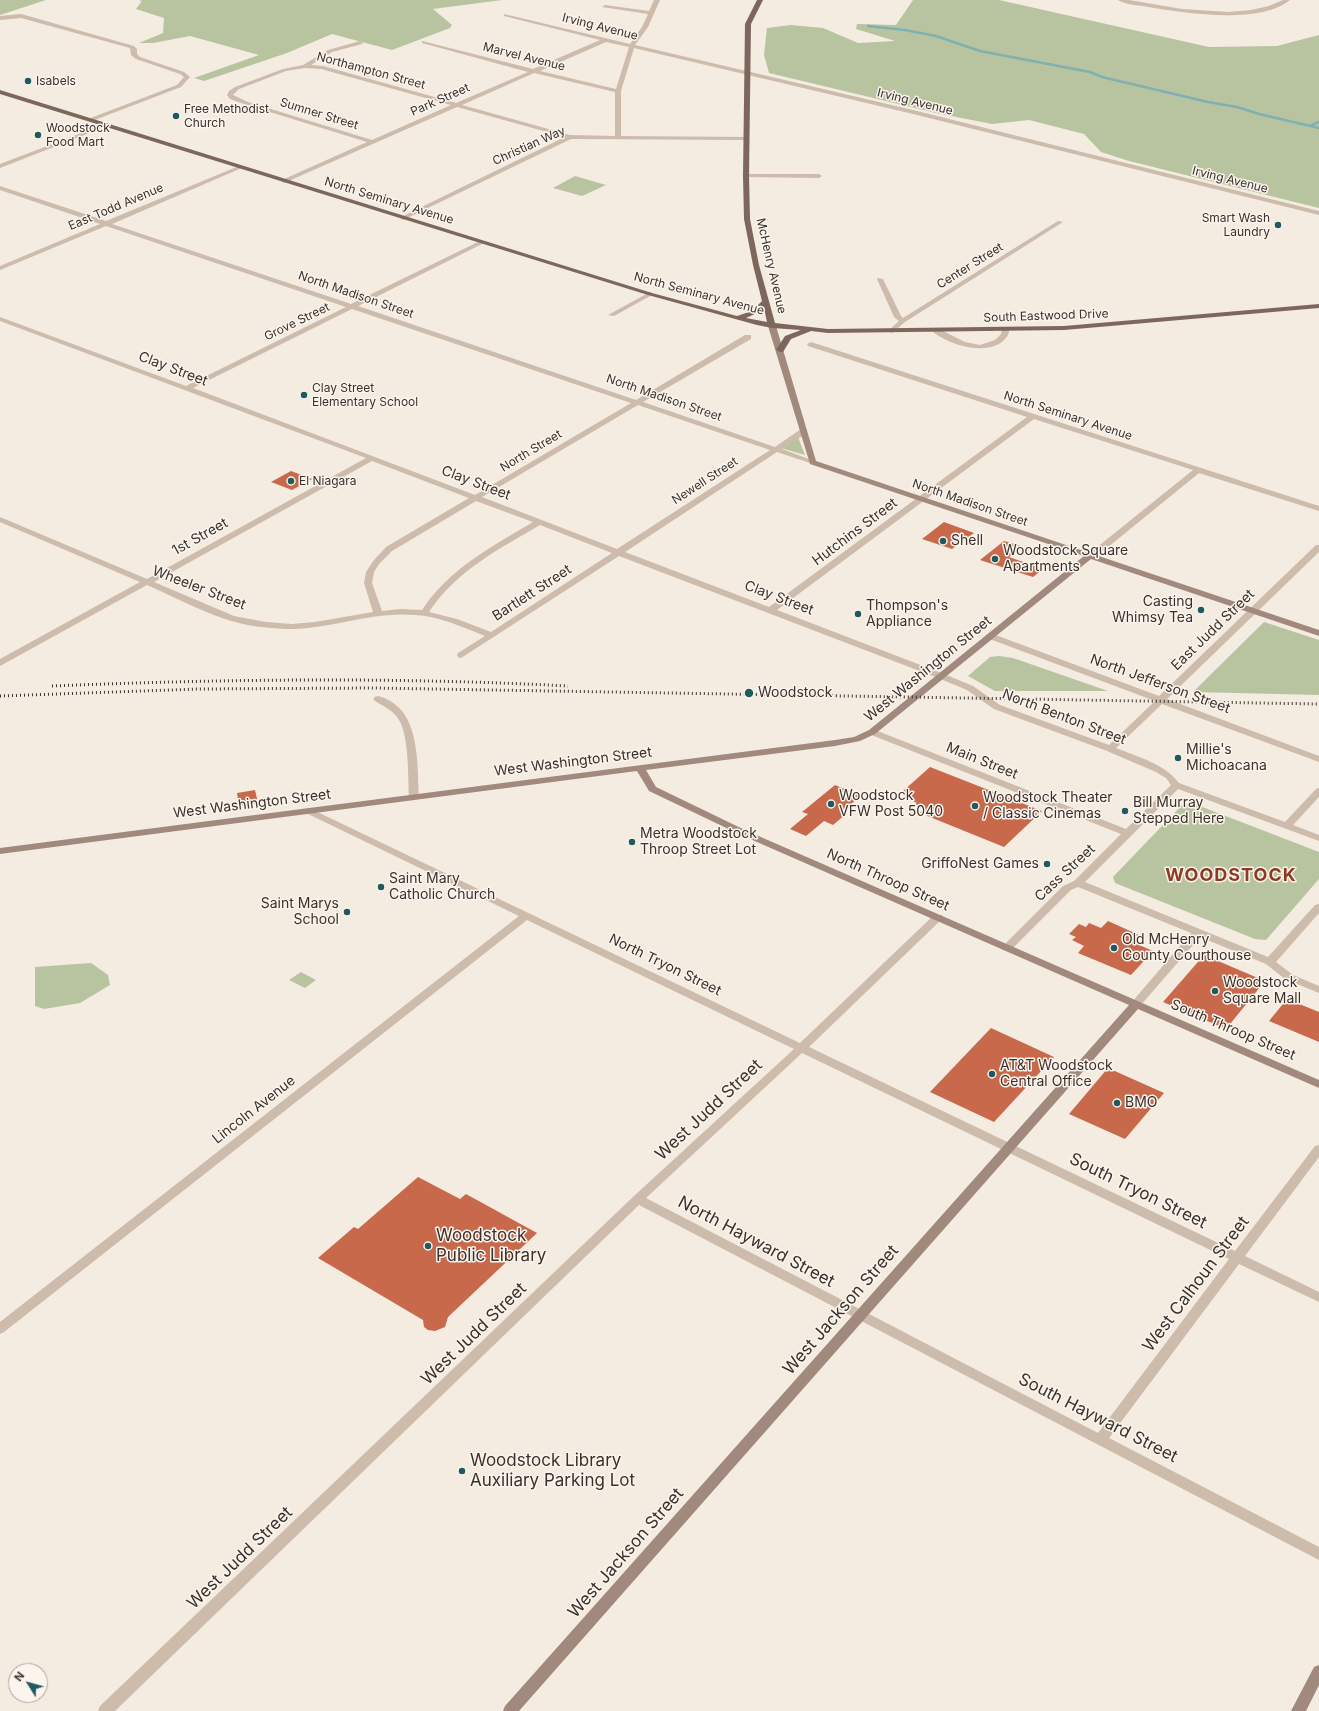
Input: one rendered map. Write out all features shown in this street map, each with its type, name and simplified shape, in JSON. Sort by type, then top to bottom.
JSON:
[{"type":"main road","name":"McHenry Avenue","points":[[760,0],[748,24],[746,139],[748,219],[756,265],[772,326],[814,462]]},
{"type":"main road","name":"North Seminary Avenue","points":[[0,92],[650,294],[772,326]]},
{"type":"main road","points":[[735,317],[752,315],[766,301]]},
{"type":"main road","name":"South Eastwood Drive","points":[[772,326],[828,331],[936,331],[1064,328],[1319,306]]},
{"type":"main road","points":[[780,350],[788,338],[809,329]]},
{"type":"main road","name":"North Madison Street","points":[[814,462],[1319,634]]},
{"type":"main road","name":"West Washington Street","points":[[0,851],[835,743],[856,739],[872,732],[1089,556]]},
{"type":"main road","name":"North Throop Street","points":[[640,768],[652,789],[744,833],[1136,1004]]},
{"type":"main road","name":"South Throop Street","points":[[1136,1004],[1319,1084]]},
{"type":"main road","name":"West Jackson Street","points":[[510,1711],[1136,1004]]},
{"type":"main road","points":[[1298,1711],[1319,1671]]},
{"type":"street","points":[[618,138],[618,91],[632,46],[645,27],[657,0]]},
{"type":"street","points":[[1121,0],[1164,9],[1207,13],[1252,12],[1275,6],[1287,0]]},
{"type":"street","points":[[605,7],[650,13]]},
{"type":"street","name":"Irving Avenue","points":[[506,15],[1319,213]]},
{"type":"street","points":[[0,18],[21,16],[132,47],[134,49],[134,55],[138,58],[182,73],[187,77],[179,86],[90,120]]},
{"type":"street","name":"Park Street","points":[[284,181],[605,40]]},
{"type":"street","name":"Marvel Avenue","points":[[424,42],[533,71],[618,91]]},
{"type":"street","points":[[305,66],[325,55],[324,53],[360,43]]},
{"type":"street","name":"Sumner Street","points":[[305,66],[285,70],[237,88],[230,94],[231,98],[372,142]]},
{"type":"street","name":"Northampton Street","points":[[305,66],[321,67],[570,137]]},
{"type":"street","points":[[0,166],[107,125]]},
{"type":"street","name":"Christian Way","points":[[403,218],[570,137],[746,139]]},
{"type":"street","name":"East Todd Avenue","points":[[0,268],[241,167]]},
{"type":"street","points":[[746,176],[818,176]]},
{"type":"street","name":"North Madison Street","points":[[0,188],[814,462]]},
{"type":"street","name":"Center Street","points":[[892,331],[903,321],[1060,222]]},
{"type":"street","name":"Grove Street","points":[[186,389],[482,242]]},
{"type":"street","points":[[880,279],[898,317],[903,321]]},
{"type":"street","points":[[612,315],[650,294]]},
{"type":"street","name":"Clay Street","points":[[0,319],[372,458],[941,676]]},
{"type":"street","points":[[936,331],[957,342],[985,347],[994,345],[1001,340],[1005,335],[1005,330]]},
{"type":"street","name":"North Street","points":[[378,613],[368,588],[369,572],[389,549],[748,337]]},
{"type":"street","name":"North Seminary Avenue","points":[[811,344],[1319,509]]},
{"type":"street","name":"Hutchins Street","points":[[771,610],[1032,417]]},
{"type":"street","name":"Newell Street","points":[[619,552],[804,430]]},
{"type":"street","name":"1st Street","points":[[0,663],[372,458]]},
{"type":"street","points":[[1089,556],[1099,550],[1198,470]]},
{"type":"street","name":"Wheeler Street","points":[[0,519],[146,583],[231,618],[258,624],[301,626],[378,613],[415,612],[460,623],[491,635]]},
{"type":"street","points":[[424,613],[448,581],[462,570],[539,522]]},
{"type":"street","name":"East Judd Street","points":[[1110,749],[1319,547]]},
{"type":"street","name":"Bartlett Street","points":[[461,656],[619,552]]},
{"type":"street","name":"North Jefferson Street","points":[[990,636],[1319,759]]},
{"type":"street","name":"North Benton Street","points":[[941,676],[970,688],[997,707],[1110,749],[1159,770],[1169,776],[1176,784],[1319,838]]},
{"type":"street","points":[[378,699],[390,705],[404,719],[409,735],[414,797]]},
{"type":"street","name":"Main Street","points":[[872,732],[1126,833]]},
{"type":"street","name":"Cass Street","points":[[1007,948],[1067,888],[1078,883],[1176,784]]},
{"type":"street","points":[[1287,826],[1319,790]]},
{"type":"street","name":"North Tryon Street","points":[[309,811],[1008,1147]]},
{"type":"street","points":[[1078,883],[1270,962],[1288,977],[1319,990]]},
{"type":"street","points":[[1270,962],[1314,918],[1319,906]]},
{"type":"street","name":"Lincoln Avenue","points":[[0,1329],[527,915]]},
{"type":"street","name":"West Judd Street","points":[[105,1711],[408,1420],[446,1386],[638,1198],[801,1048],[938,917]]},
{"type":"street","name":"West Jackson Street","points":[[1136,1004],[1198,932]]},
{"type":"street","name":"South Tryon Street","points":[[1008,1147],[1319,1297]]},
{"type":"street","name":"West Calhoun Street","points":[[1101,1439],[1319,1149]]},
{"type":"street","name":"North Hayward Street","points":[[638,1198],[859,1316]]},
{"type":"street","name":"South Hayward Street","points":[[859,1316],[1101,1439],[1319,1554]]},
{"type":"green space","points":[[0,0],[46,0],[0,15]]},
{"type":"green space","points":[[139,0],[502,0],[433,9],[452,25],[450,28],[392,50],[332,34],[287,53],[204,81],[194,78],[259,55],[190,36],[153,43],[139,43],[163,33],[164,18],[136,9],[142,1]]},
{"type":"green space","points":[[913,0],[999,0],[1209,47],[1277,46],[1319,35],[1319,208],[1129,161],[1101,152],[1084,134],[1029,120],[992,124],[936,113],[769,73],[764,55],[767,28],[791,25],[823,28],[858,43],[895,41],[856,29],[857,24],[896,25]]},
{"type":"green space","points":[[575,176],[606,185],[582,196],[553,188]]},
{"type":"green space","points":[[798,437],[805,455],[781,448]]},
{"type":"green space","points":[[1264,622],[1319,640],[1319,695],[1193,692]]},
{"type":"green space","points":[[999,656],[1013,658],[1108,691],[995,691],[968,676],[990,657]]},
{"type":"green space","points":[[1192,803],[1319,852],[1319,879],[1266,940],[1255,939],[1115,883],[1113,877],[1182,805]]},
{"type":"green space","points":[[91,963],[108,975],[110,985],[80,1003],[44,1009],[35,1006],[35,967]]},
{"type":"green space","points":[[301,972],[316,980],[305,988],[289,980]]},
{"type":"building","name":"El Niagara","points":[[291,471],[312,479],[292,490],[271,482]]},
{"type":"building","points":[[944,522],[974,533],[952,549],[922,539]]},
{"type":"building","name":"Woodstock Square Apartments","points":[[1004,541],[1021,546],[1009,557],[1043,569],[1033,577],[980,560]]},
{"type":"building","name":"Woodstock Theater / Classic Cinemas","points":[[930,767],[1042,811],[1004,847],[920,813],[925,808],[903,797],[906,794],[902,792]]},
{"type":"building","name":"Woodstock VFW Post 5040","points":[[835,785],[861,796],[841,812],[846,814],[833,825],[824,821],[806,836],[790,829],[808,814],[802,812]]},
{"type":"building","points":[[255,790],[258,803],[239,806],[237,793]]},
{"type":"building","name":"Old McHenry County Courthouse","points":[[1108,921],[1139,935],[1132,942],[1153,951],[1131,975],[1078,953],[1084,946],[1072,940],[1076,937],[1069,934],[1079,924],[1086,927],[1089,923],[1101,928]]},
{"type":"building","name":"Woodstock Square Mall","points":[[1204,955],[1265,981],[1226,1029],[1163,1002]]},
{"type":"building","points":[[1287,999],[1319,1012],[1319,1042],[1269,1021]]},
{"type":"building","name":"AT&T Woodstock Central Office","points":[[991,1028],[1054,1057],[994,1122],[930,1092]]},
{"type":"building","name":"BMO","points":[[1108,1068],[1164,1093],[1125,1139],[1069,1114]]},
{"type":"building","name":"Woodstock Public Library","points":[[418,1177],[460,1199],[466,1194],[537,1233],[448,1317],[445,1327],[435,1331],[428,1330],[424,1327],[423,1320],[318,1258],[354,1227],[358,1229]]},
{"type":"waterway","points":[[868,26],[905,30],[936,36],[980,51],[1090,72],[1102,77],[1208,102],[1237,107],[1259,114],[1310,126]]},
{"type":"waterway","points":[[1310,126],[1319,122]]},
{"type":"waterway","points":[[1310,126],[1319,128]]},
{"type":"railway","points":[[52,686],[310,680],[439,681],[568,686]]},
{"type":"railway","points":[[0,696],[199,689],[374,688],[1319,704]]},
{"type":"place","name":"Isabels","points":[[28,81]]},
{"type":"place","name":"Free Methodist Church","points":[[176,116]]},
{"type":"place","name":"Woodstock Food Mart","points":[[38,135]]},
{"type":"place","name":"Smart Wash Laundry","points":[[1278,225]]},
{"type":"place","name":"Clay Street Elementary School","points":[[304,395]]},
{"type":"place","name":"El Niagara","points":[[291,481]]},
{"type":"place","name":"Shell","points":[[943,541]]},
{"type":"place","name":"Woodstock Square Apartments","points":[[995,559]]},
{"type":"place","name":"Casting Whimsy Tea","points":[[1201,610]]},
{"type":"place","name":"Thompson's Appliance","points":[[858,614]]},
{"type":"place","name":"Woodstock","points":[[749,693]]},
{"type":"place","name":"Millie's Michoacana","points":[[1178,758]]},
{"type":"place","name":"Woodstock VFW Post 5040","points":[[831,804]]},
{"type":"place","name":"Woodstock Theater / Classic Cinemas","points":[[975,806]]},
{"type":"place","name":"Bill Murray Stepped Here","points":[[1125,811]]},
{"type":"place","name":"Metra Woodstock Throop Street Lot","points":[[632,842]]},
{"type":"place","name":"GriffoNest Games","points":[[1047,864]]},
{"type":"place","name":"Saint Mary Catholic Church","points":[[381,887]]},
{"type":"place","name":"Saint Marys School","points":[[347,912]]},
{"type":"place","name":"Old McHenry County Courthouse","points":[[1114,948]]},
{"type":"place","name":"Woodstock Square Mall","points":[[1215,991]]},
{"type":"place","name":"AT&T Woodstock Central Office","points":[[992,1074]]},
{"type":"place","name":"BMO","points":[[1117,1103]]},
{"type":"place","name":"Woodstock Public Library","points":[[428,1246]]},
{"type":"place","name":"Woodstock Library Auxiliary Parking Lot","points":[[462,1471]]},
{"type":"district","name":"WOODSTOCK","points":[[1231,876]]}]
